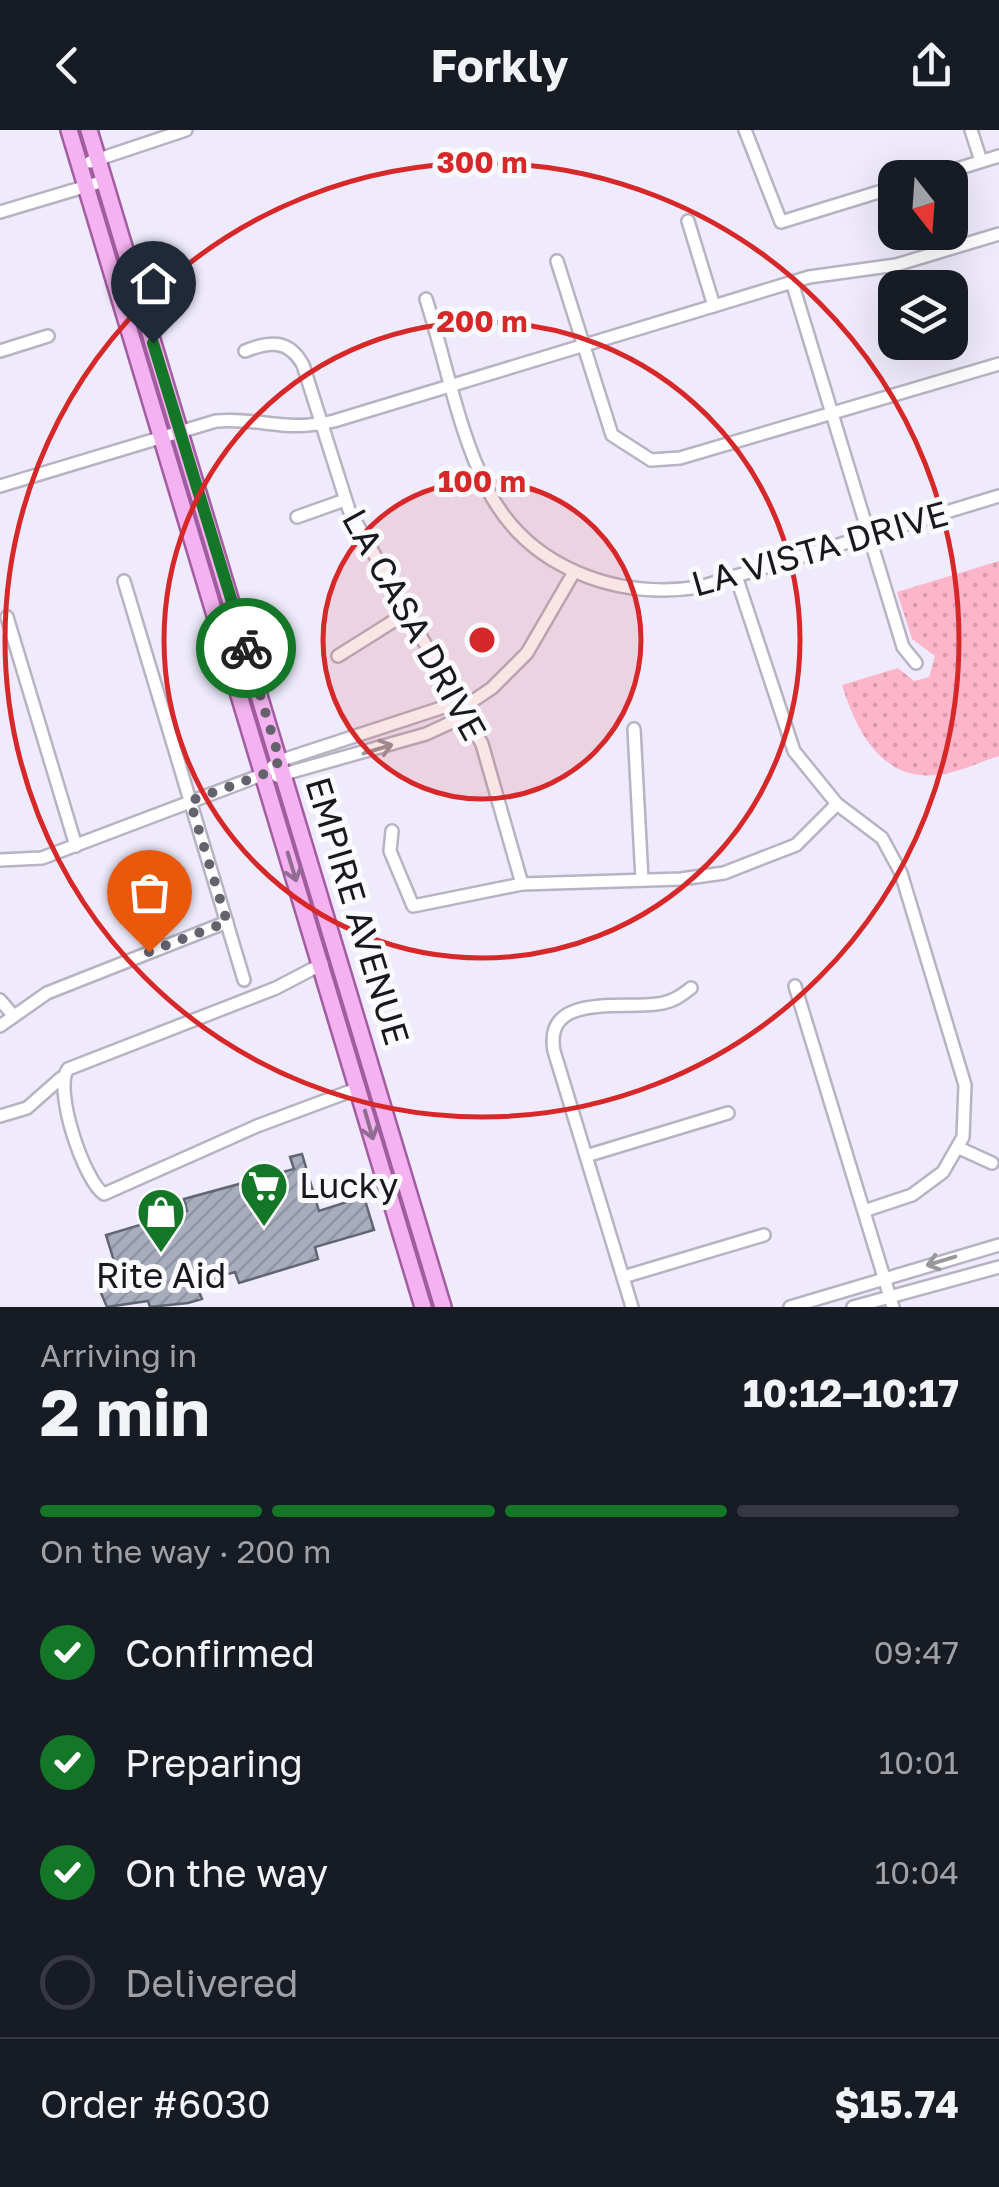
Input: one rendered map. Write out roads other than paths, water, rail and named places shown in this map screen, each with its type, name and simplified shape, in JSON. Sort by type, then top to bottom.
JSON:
[{"type":"main road","name":"EMPIRE AVENUE","points":[[69,130],[423,1307]]},
{"type":"main road","name":"EMPIRE AVENUE","points":[[89,130],[444,1307]]},
{"type":"main road","points":[[323,969],[335,968],[346,1006],[360,1026]]},
{"type":"street","points":[[79,166],[186,130]]},
{"type":"street","points":[[746,130],[780,222],[878,192]]},
{"type":"street","points":[[972,130],[981,161]]},
{"type":"street","points":[[968,165],[999,156]]},
{"type":"street","points":[[0,212],[104,181]]},
{"type":"street","points":[[688,221],[714,306]]},
{"type":"street","points":[[0,486],[162,436],[234,419],[288,429],[322,424],[792,282],[821,274],[896,265],[999,234]]},
{"type":"street","points":[[557,260],[612,435],[651,460],[680,458],[999,364]]},
{"type":"street","points":[[792,282],[903,646],[916,663]]},
{"type":"street","name":"LA VISTA DRIVE","points":[[426,300],[478,469],[494,500],[538,550],[574,572],[609,585],[655,591],[700,587],[999,496]]},
{"type":"street","points":[[0,351],[48,336]]},
{"type":"street","name":"LA CASA DRIVE","points":[[244,351],[266,342],[280,343],[298,355],[344,500],[482,744],[522,884]]},
{"type":"street","points":[[298,517],[344,500]]},
{"type":"street","points":[[264,774],[285,777],[426,734],[452,722],[527,653],[574,572]]},
{"type":"street","points":[[736,576],[786,737],[805,768],[836,804],[882,838],[901,873],[965,1086],[967,1122],[959,1148],[930,1184],[864,1210]]},
{"type":"street","points":[[124,581],[244,980]]},
{"type":"street","points":[[338,656],[408,612]]},
{"type":"street","points":[[7,618],[76,846]]},
{"type":"street","points":[[0,860],[42,858],[264,774],[280,761],[444,707],[464,707]]},
{"type":"street","points":[[634,728],[642,880]]},
{"type":"street","points":[[392,831],[390,851],[413,906],[522,884],[702,877],[776,857],[812,832],[836,804]]},
{"type":"street","points":[[0,1026],[46,993],[227,922]]},
{"type":"street","points":[[0,1116],[27,1108],[80,1063],[294,980],[302,971],[323,969]]},
{"type":"street","points":[[795,986],[892,1302]]},
{"type":"street","points":[[632,1307],[554,1050],[556,1026],[576,1009],[666,1003],[691,988]]},
{"type":"street","points":[[0,1000],[14,1015]]},
{"type":"street","points":[[61,1078],[82,1156],[94,1188],[104,1194],[258,1126],[359,1088]]},
{"type":"street","points":[[586,1156],[728,1113]]},
{"type":"street","points":[[959,1148],[992,1163]]},
{"type":"street","points":[[623,1277],[764,1235]]},
{"type":"street","points":[[790,1307],[999,1245]]},
{"type":"street","points":[[852,1307],[892,1302],[999,1267]]},
{"type":"place","name":"Lucky","points":[[264,1228]]},
{"type":"place","name":"Rite Aid","points":[[161,1254]]}]
